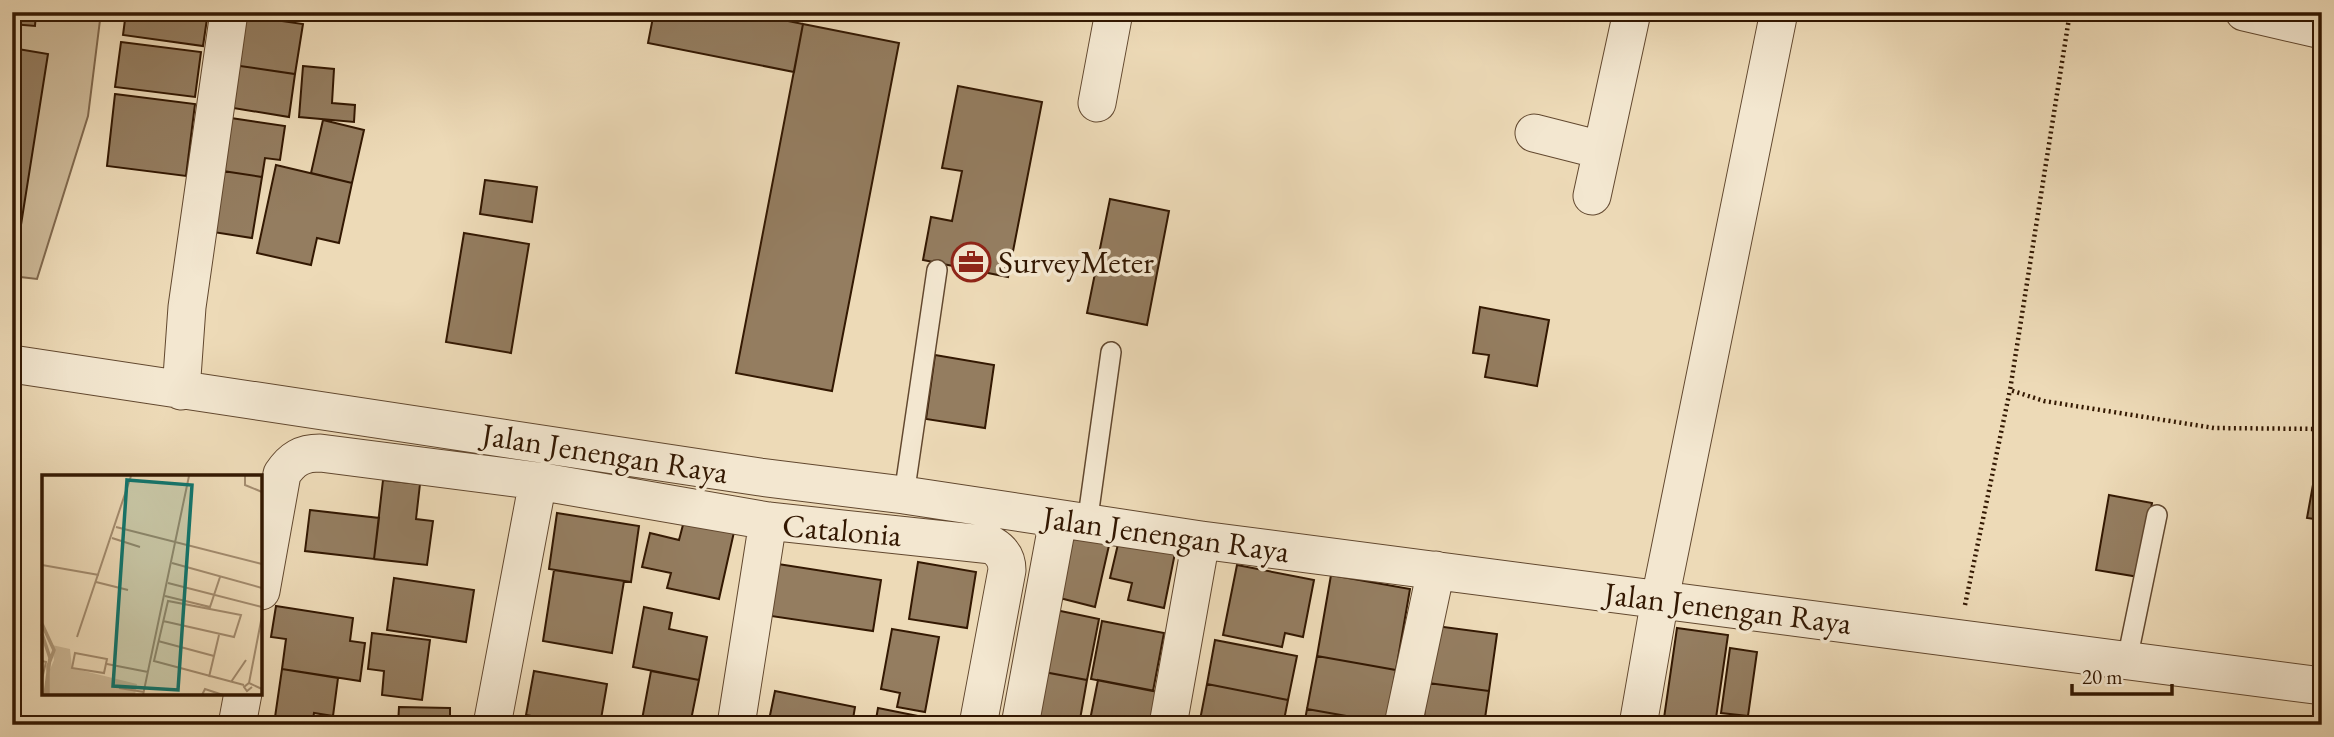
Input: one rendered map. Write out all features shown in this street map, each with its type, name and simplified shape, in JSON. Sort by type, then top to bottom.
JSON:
[{"type":"street","points":[[181,391],[187,307],[229,12]]},
{"type":"street","points":[[1097,103],[1114,12]]},
{"type":"street","points":[[1592,196],[1632,12]]},
{"type":"street","points":[[1638,725],[1660,599],[1779,12]]},
{"type":"street","points":[[2244,12],[2322,30]]},
{"type":"street","points":[[1534,133],[1601,150]]},
{"type":"street","name":"Jalan Jenengan Raya","points":[[12,364],[760,477],[904,495],[1201,540],[2322,686]]},
{"type":"street","points":[[262,585],[282,474],[290,462],[308,453],[538,481],[768,521]]},
{"type":"street","points":[[492,725],[538,481]]},
{"type":"street","name":"Catalonia","points":[[736,725],[768,521],[992,545],[1003,554],[1007,570],[978,725]]},
{"type":"street","points":[[1020,725],[1073,522]]},
{"type":"street","points":[[1168,725],[1201,540]]},
{"type":"street","points":[[1403,725],[1436,570]]},
{"type":"street","points":[[237,725],[243,695]]},
{"type":"lane","points":[[904,495],[937,270]]},
{"type":"lane","points":[[1073,522],[1111,352]]},
{"type":"lane","points":[[2127,660],[2157,515]]},
{"type":"path","points":[[1958,639],[2010,390],[2070,12]]},
{"type":"path","points":[[2010,390],[2044,401],[2214,428],[2322,429]]},
{"type":"shaded area","points":[[12,12],[101,12],[88,116],[37,279],[12,276]]},
{"type":"building","points":[[12,12],[36,12],[35,26],[12,24]]},
{"type":"building","points":[[126,12],[208,12],[203,46],[123,35]]},
{"type":"building","points":[[256,12],[303,12],[302,19]]},
{"type":"building","points":[[654,12],[743,12],[803,24],[794,72],[648,43]]},
{"type":"building","points":[[240,15],[303,24],[295,74],[233,65]]},
{"type":"building","points":[[803,24],[899,43],[832,391],[736,373]]},
{"type":"building","points":[[121,42],[201,52],[195,97],[115,87]]},
{"type":"building","points":[[12,48],[48,54],[14,269],[12,269]]},
{"type":"building","points":[[233,65],[295,74],[289,117],[227,107]]},
{"type":"building","points":[[303,66],[334,69],[332,103],[355,105],[354,122],[299,117]]},
{"type":"building","points":[[958,86],[1042,102],[1008,277],[923,260],[931,217],[952,221],[962,171],[942,168]]},
{"type":"building","points":[[115,94],[195,104],[186,176],[107,166]]},
{"type":"building","points":[[231,118],[285,126],[280,160],[265,158],[262,177],[223,171]]},
{"type":"building","points":[[323,120],[364,130],[352,183],[311,173]]},
{"type":"building","points":[[276,165],[352,183],[339,243],[317,238],[311,265],[257,253]]},
{"type":"building","points":[[223,171],[262,177],[252,238],[213,232]]},
{"type":"building","points":[[485,180],[537,187],[532,222],[480,214]]},
{"type":"building","points":[[1110,199],[1169,211],[1147,325],[1087,313]]},
{"type":"building","points":[[464,233],[529,244],[511,353],[446,342]]},
{"type":"building","points":[[1480,307],[1549,320],[1537,386],[1485,377],[1489,355],[1473,353]]},
{"type":"building","points":[[935,355],[994,365],[985,428],[926,419]]},
{"type":"building","points":[[2314,479],[2322,480],[2322,520],[2307,518]]},
{"type":"building","points":[[383,480],[420,484],[416,519],[433,521],[427,565],[374,559]]},
{"type":"building","points":[[2109,495],[2152,503],[2139,577],[2096,570]]},
{"type":"building","points":[[310,510],[379,518],[374,559],[305,551]]},
{"type":"building","points":[[557,513],[639,526],[631,582],[549,569]]},
{"type":"building","points":[[684,521],[734,532],[719,599],[667,588],[671,573],[642,567],[650,533],[679,540]]},
{"type":"building","points":[[1064,530],[1110,541],[1095,607],[1048,595]]},
{"type":"building","points":[[1119,540],[1175,553],[1164,608],[1128,600],[1132,583],[1110,578]]},
{"type":"building","points":[[918,562],[976,572],[967,628],[909,619]]},
{"type":"building","points":[[778,564],[881,580],[873,631],[771,616]]},
{"type":"building","points":[[1237,565],[1314,580],[1303,637],[1285,633],[1282,647],[1223,635]]},
{"type":"building","points":[[554,570],[624,581],[612,653],[543,641]]},
{"type":"building","points":[[1331,575],[1410,589],[1396,670],[1317,656]]},
{"type":"building","points":[[394,578],[474,590],[466,642],[387,630]]},
{"type":"building","points":[[276,606],[353,618],[350,641],[365,643],[360,681],[282,669],[286,639],[271,637]]},
{"type":"building","points":[[644,607],[672,613],[669,629],[707,637],[699,680],[633,667]]},
{"type":"building","points":[[1051,609],[1099,619],[1087,680],[1039,671]]},
{"type":"building","points":[[1102,621],[1164,633],[1153,691],[1091,679]]},
{"type":"building","points":[[1436,626],[1497,634],[1489,691],[1428,683]]},
{"type":"building","points":[[1677,628],[1728,635],[1715,725],[1663,725]]},
{"type":"building","points":[[892,629],[939,637],[925,712],[897,707],[900,693],[881,689]]},
{"type":"building","points":[[372,633],[430,640],[422,700],[382,695],[384,671],[368,669]]},
{"type":"building","points":[[1215,640],[1297,656],[1288,700],[1207,684]]},
{"type":"building","points":[[1730,648],[1757,652],[1748,716],[1721,713]]},
{"type":"building","points":[[1317,656],[1396,670],[1386,723],[1307,709]]},
{"type":"building","points":[[282,669],[338,678],[333,716],[314,713],[312,725],[274,724]]},
{"type":"building","points":[[1033,670],[1087,680],[1079,725],[1023,725]]},
{"type":"building","points":[[534,671],[607,684],[600,725],[579,725],[526,715]]},
{"type":"building","points":[[651,671],[699,680],[690,725],[641,725]]},
{"type":"building","points":[[1098,680],[1166,693],[1160,725],[1089,725]]},
{"type":"building","points":[[1428,683],[1489,691],[1484,725],[1423,725]]},
{"type":"building","points":[[1207,684],[1288,700],[1283,725],[1199,725]]},
{"type":"building","points":[[775,691],[855,707],[852,725],[768,725]]},
{"type":"building","points":[[399,707],[450,708],[450,725],[398,725]]},
{"type":"building","points":[[878,708],[933,719],[932,725],[875,725]]},
{"type":"building","points":[[1307,709],[1386,723],[1386,725],[1304,725]]},
{"type":"building","points":[[526,715],[564,722],[563,725],[524,725]]},
{"type":"place","name":"SurveyMeter","points":[[971,262]]}]
